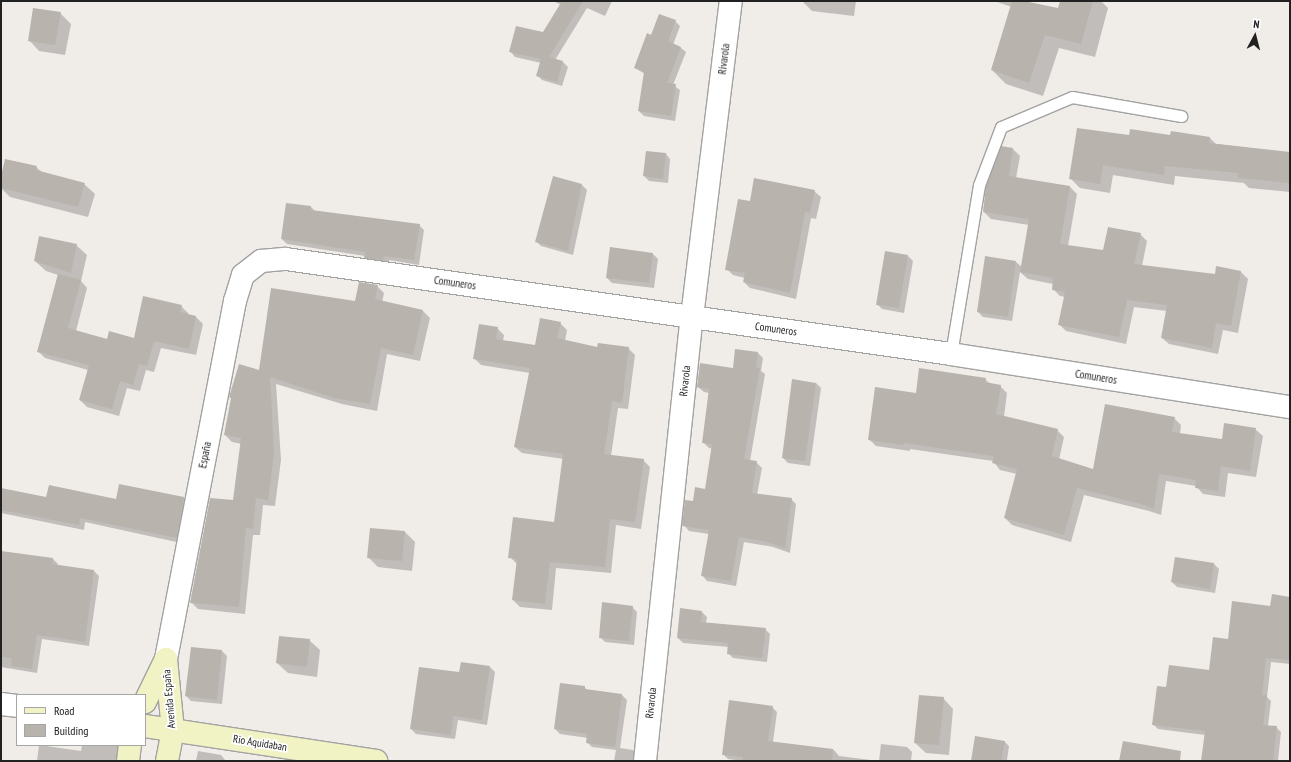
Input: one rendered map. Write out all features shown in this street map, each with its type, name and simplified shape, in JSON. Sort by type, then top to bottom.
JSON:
[{"type":"street","name":"Rivarola","points":[[645,761],[692,317],[731,1]]},
{"type":"street","name":"Comuneros","points":[[261,261],[286,259],[951,354],[1290,407]]},
{"type":"street","name":"España","points":[[166,660],[235,301],[243,275],[261,261]]},
{"type":"street","name":"Avenida España","points":[[146,700],[166,660]]},
{"type":"street","name":"Avenida España","points":[[166,660],[173,730],[167,761]]},
{"type":"street","points":[[1,704],[16,706]]},
{"type":"street","name":"Rio Aquidaban","points":[[146,726],[376,761]]},
{"type":"street","points":[[128,761],[130,746]]},
{"type":"lane","points":[[951,354],[979,185],[1001,127],[1072,97],[1181,116]]},
{"type":"building","points":[[562,1],[583,1],[549,57],[563,61],[557,82],[536,76],[541,59],[509,52],[516,26],[543,32]]},
{"type":"building","points":[[1012,1],[1024,1],[1058,8],[1060,1],[1093,1],[1081,44],[1045,35],[1029,83],[991,70]]},
{"type":"building","points":[[33,8],[61,12],[55,45],[28,41]]},
{"type":"building","points":[[659,14],[676,20],[668,41],[681,47],[667,83],[676,84],[671,116],[638,111],[644,72],[634,68],[647,33],[651,35]]},
{"type":"building","points":[[1077,128],[1129,135],[1130,129],[1170,135],[1171,131],[1210,137],[1209,143],[1290,152],[1290,183],[1238,178],[1238,173],[1165,166],[1164,175],[1103,165],[1100,184],[1069,179]]},
{"type":"building","points":[[1001,146],[1013,148],[1009,176],[1070,186],[1060,244],[1103,250],[1108,227],[1141,233],[1134,264],[1215,274],[1216,266],[1241,271],[1231,326],[1216,323],[1212,348],[1161,338],[1167,305],[1127,300],[1119,337],[1058,325],[1065,292],[1052,290],[1053,278],[1020,272],[1029,219],[983,212],[986,185]]},
{"type":"building","points":[[646,151],[666,153],[663,179],[643,176]]},
{"type":"building","points":[[5,159],[37,166],[36,170],[85,183],[78,207],[1,188],[1,176]]},
{"type":"building","points":[[553,176],[582,184],[568,251],[535,242]]},
{"type":"building","points":[[754,178],[815,190],[810,213],[805,212],[790,293],[743,282],[745,273],[725,270],[738,199],[750,201]]},
{"type":"building","points":[[286,203],[311,206],[311,210],[420,224],[414,260],[384,256],[383,260],[364,258],[365,252],[281,239]]},
{"type":"building","points":[[39,236],[77,244],[71,273],[34,261]]},
{"type":"building","points":[[610,247],[653,253],[649,283],[606,278]]},
{"type":"building","points":[[885,251],[908,255],[899,308],[876,305]]},
{"type":"building","points":[[985,256],[1016,261],[1008,317],[977,312]]},
{"type":"building","points":[[58,274],[81,280],[68,328],[107,339],[109,331],[134,338],[143,296],[182,305],[180,312],[196,316],[189,349],[154,341],[147,366],[139,364],[133,385],[120,381],[112,409],[79,400],[89,365],[37,352]]},
{"type":"building","points":[[359,282],[378,285],[375,299],[423,310],[413,355],[381,348],[370,404],[334,398],[270,377],[274,453],[268,500],[256,498],[253,529],[246,528],[239,607],[190,603],[210,498],[233,500],[241,438],[224,435],[231,398],[229,397],[239,364],[259,370],[271,288],[355,301]]},
{"type":"building","points":[[540,318],[561,322],[557,338],[597,347],[598,343],[629,347],[622,403],[612,401],[604,454],[644,459],[635,522],[610,519],[605,567],[550,562],[545,604],[512,600],[517,559],[508,558],[513,517],[554,522],[563,454],[514,447],[530,368],[473,359],[479,324],[498,327],[496,339],[535,345]]},
{"type":"building","points":[[735,349],[758,352],[756,368],[760,368],[744,459],[757,461],[752,493],[792,498],[785,548],[767,542],[739,537],[731,581],[701,576],[709,530],[682,526],[685,500],[693,501],[695,487],[705,489],[712,444],[702,443],[709,389],[697,387],[700,363],[733,368]]},
{"type":"building","points":[[919,368],[986,378],[985,382],[1001,385],[996,414],[1058,429],[1052,456],[1093,469],[1105,404],[1175,417],[1172,432],[1222,439],[1224,423],[1256,428],[1250,471],[1221,466],[1218,491],[1195,488],[1196,480],[1159,474],[1154,509],[1141,504],[1077,488],[1064,535],[1004,518],[1017,469],[992,463],[994,456],[904,443],[903,445],[868,440],[875,387],[916,393]]},
{"type":"building","points":[[792,379],[816,383],[805,461],[782,458]]},
{"type":"building","points":[[119,484],[184,497],[177,538],[80,518],[79,525],[1,510],[1,488],[46,497],[49,485],[116,499]]},
{"type":"building","points":[[370,528],[405,531],[402,561],[367,558]]},
{"type":"building","points":[[1,551],[53,558],[52,564],[94,570],[85,642],[37,635],[32,669],[11,666],[12,658],[1,657]]},
{"type":"building","points":[[1175,557],[1214,563],[1210,589],[1171,582]]},
{"type":"building","points":[[1272,594],[1290,597],[1290,660],[1266,658],[1262,695],[1267,695],[1263,725],[1277,726],[1273,761],[1201,761],[1205,731],[1152,725],[1157,686],[1166,687],[1169,665],[1209,670],[1213,637],[1228,639],[1232,601],[1270,606]]},
{"type":"building","points":[[602,602],[633,606],[629,641],[599,638]]},
{"type":"building","points":[[680,608],[702,611],[701,622],[766,628],[762,658],[727,654],[728,643],[677,638]]},
{"type":"building","points":[[279,636],[310,639],[307,667],[276,663]]},
{"type":"building","points":[[191,647],[222,650],[217,700],[185,696]]},
{"type":"building","points":[[461,662],[490,666],[482,720],[453,716],[451,735],[410,729],[419,667],[459,672]]},
{"type":"building","points":[[560,683],[585,686],[585,689],[622,694],[615,747],[586,743],[587,734],[554,729]]},
{"type":"building","points":[[919,695],[944,697],[939,745],[914,743]]},
{"type":"building","points":[[729,700],[773,706],[768,741],[833,749],[832,761],[742,761],[743,757],[722,755]]},
{"type":"building","points":[[975,736],[1005,741],[1001,761],[971,761]]},
{"type":"building","points":[[1123,741],[1181,751],[1180,761],[1119,761]]}]
